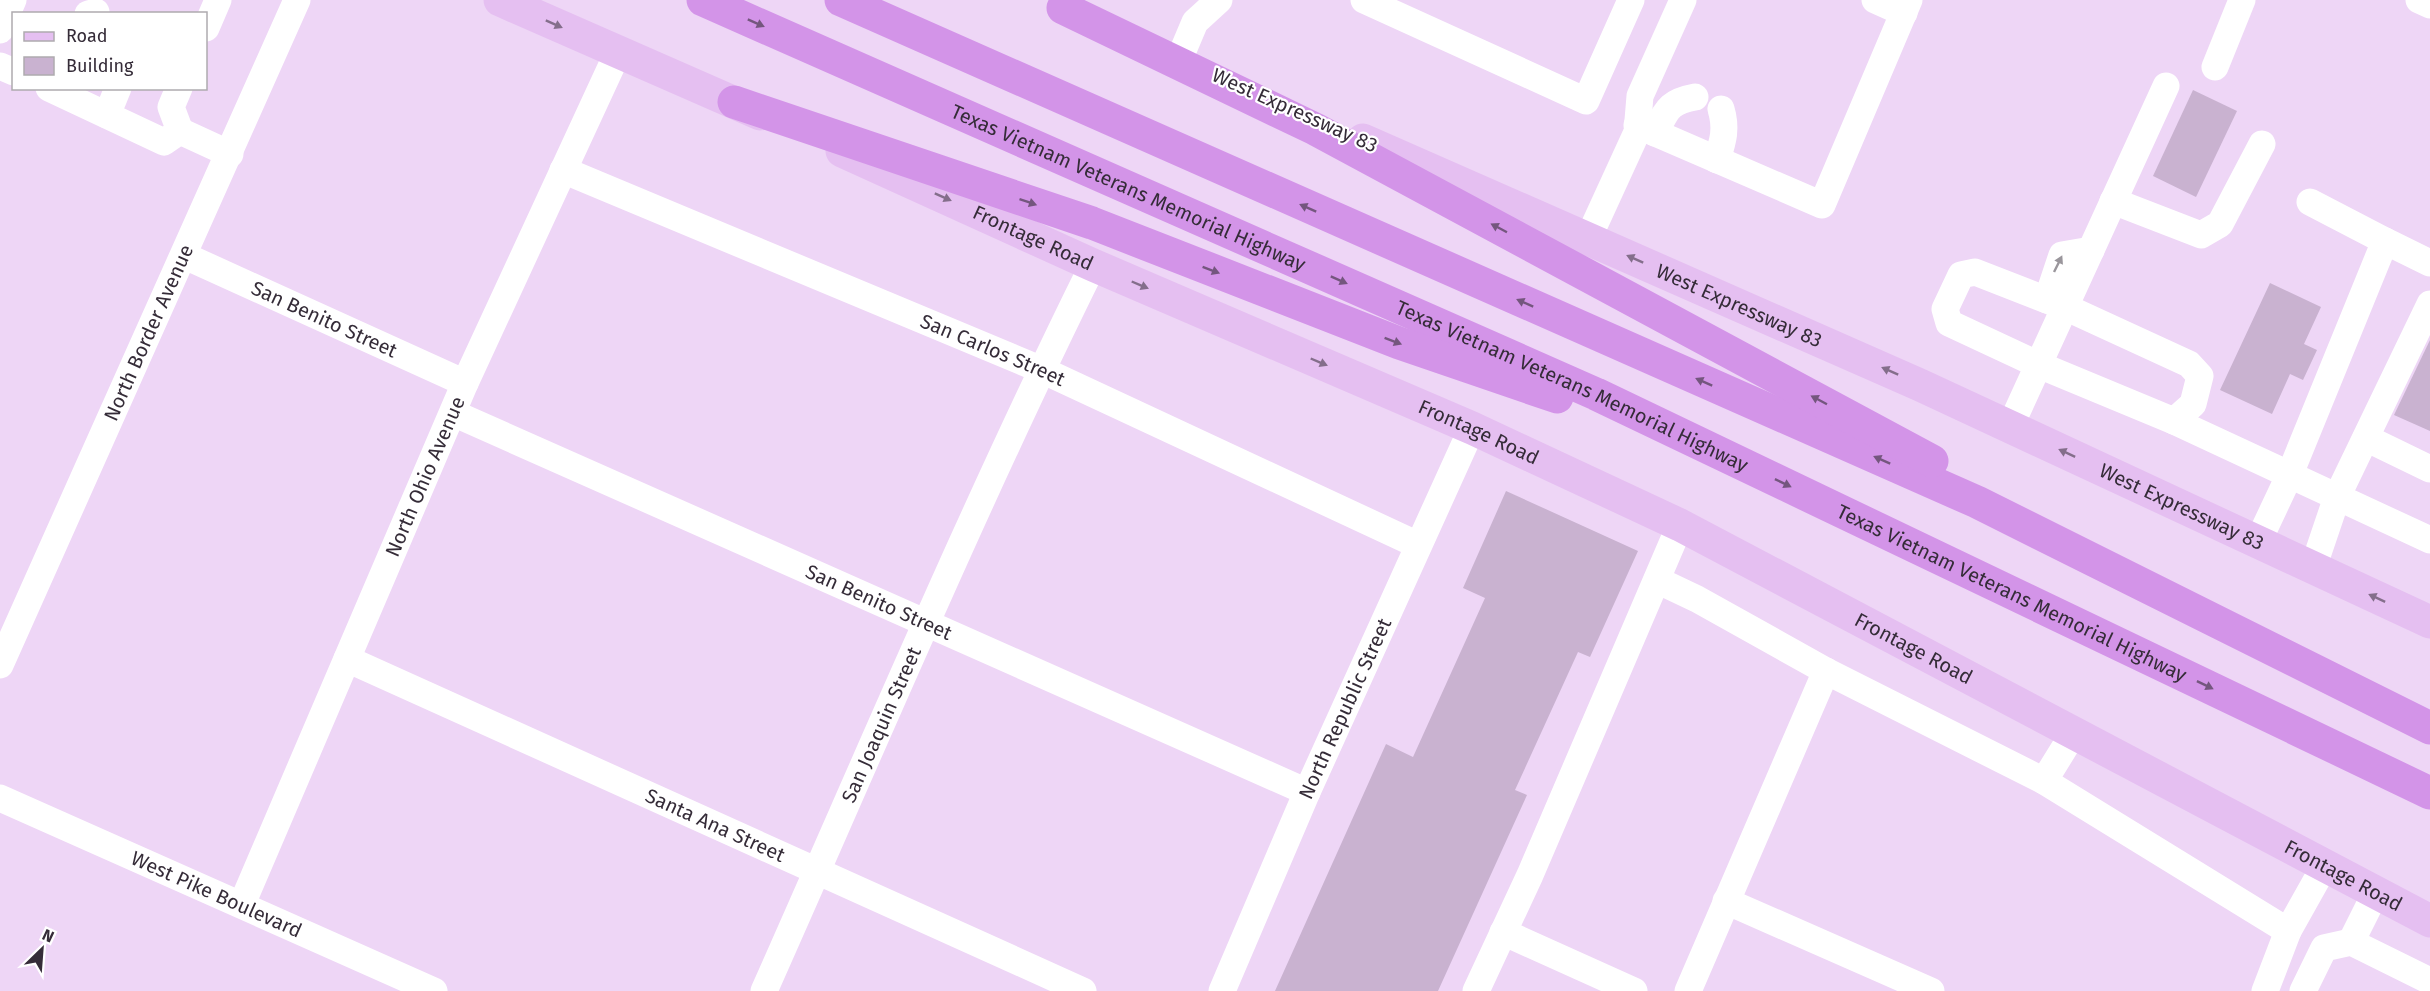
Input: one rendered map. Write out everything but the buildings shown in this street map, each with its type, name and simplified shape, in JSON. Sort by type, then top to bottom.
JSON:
[{"type":"highway","name":"Texas Vietnam Veterans Memorial Highway","points":[[703,0],[1575,384],[2430,793]]},
{"type":"highway","points":[[841,0],[1977,502],[2430,728]]},
{"type":"highway","points":[[1054,4],[1315,129],[2388,707]]},
{"type":"highway","points":[[734,102],[1092,223],[1400,343],[1723,454]]},
{"type":"main road","name":"Frontage Road","points":[[500,0],[734,102],[1093,265],[1472,428],[1680,525],[2430,921]]},
{"type":"main road","name":"West Expressway 83","points":[[1054,4],[2010,427],[2430,622]]},
{"type":"main road","points":[[2384,897],[2430,906]]},
{"type":"street","points":[[207,26],[218,0]]},
{"type":"street","name":"North Border Avenue","points":[[0,665],[185,256],[297,0]]},
{"type":"street","points":[[1179,60],[1194,11],[1219,0]]},
{"type":"street","points":[[1364,0],[1586,101],[1632,0]]},
{"type":"street","points":[[1646,129],[1640,96],[1683,0]]},
{"type":"street","points":[[1646,129],[1822,205],[1906,6],[1875,0]]},
{"type":"street","points":[[2215,67],[2242,0]]},
{"type":"street","points":[[2419,0],[2430,5]]},
{"type":"street","name":"North Ohio Avenue","points":[[242,904],[465,382],[618,52]]},
{"type":"street","points":[[2010,427],[2038,364],[2056,304],[2091,250],[2166,86]]},
{"type":"street","points":[[65,90],[112,96],[164,142],[180,131]]},
{"type":"street","points":[[178,90],[171,107],[180,131],[230,153]]},
{"type":"street","points":[[1588,239],[1646,129],[1678,100],[1695,97]]},
{"type":"street","points":[[1717,160],[1725,136],[1725,123],[1721,109]]},
{"type":"street","points":[[2113,201],[2201,235],[2220,224],[2262,144]]},
{"type":"street","name":"San Carlos Street","points":[[563,170],[1042,370],[1418,545]]},
{"type":"street","points":[[2310,202],[2430,263]]},
{"type":"street","points":[[2258,542],[2290,474],[2385,242]]},
{"type":"street","name":"San Benito Street","points":[[185,256],[465,382]]},
{"type":"street","name":"San Joaquin Street","points":[[764,991],[926,624],[1042,370],[1093,265]]},
{"type":"street","points":[[2174,421],[2193,404],[2200,376],[2189,364],[2056,304],[1975,272],[1961,275],[1945,309],[1949,323],[2038,364],[2174,421],[2430,540]]},
{"type":"street","points":[[2313,568],[2337,497],[2430,304]]},
{"type":"street","name":"San Benito Street","points":[[453,413],[1307,792]]},
{"type":"street","name":"North Republic Street","points":[[1222,991],[1307,792],[1472,428]]},
{"type":"street","points":[[2366,438],[2430,469]]},
{"type":"street","points":[[1476,991],[1680,525]]},
{"type":"street","points":[[1657,580],[1697,599],[1826,671],[2043,781],[2288,931]]},
{"type":"street","name":"Santa Ana Street","points":[[347,659],[1083,991]]},
{"type":"street","points":[[1690,990],[1826,671]]},
{"type":"street","points":[[2043,781],[2073,734]]},
{"type":"street","name":"West Pike Boulevard","points":[[0,798],[434,991]]},
{"type":"street","points":[[2265,991],[2288,931],[2325,865]]},
{"type":"street","points":[[2351,942],[2384,897]]},
{"type":"street","points":[[1726,901],[1931,991]]},
{"type":"street","points":[[1503,932],[1634,991]]},
{"type":"street","points":[[2303,991],[2324,948],[2351,942],[2430,981]]},
{"type":"street","points":[[2318,991],[2331,963],[2351,957],[2421,991]]}]
